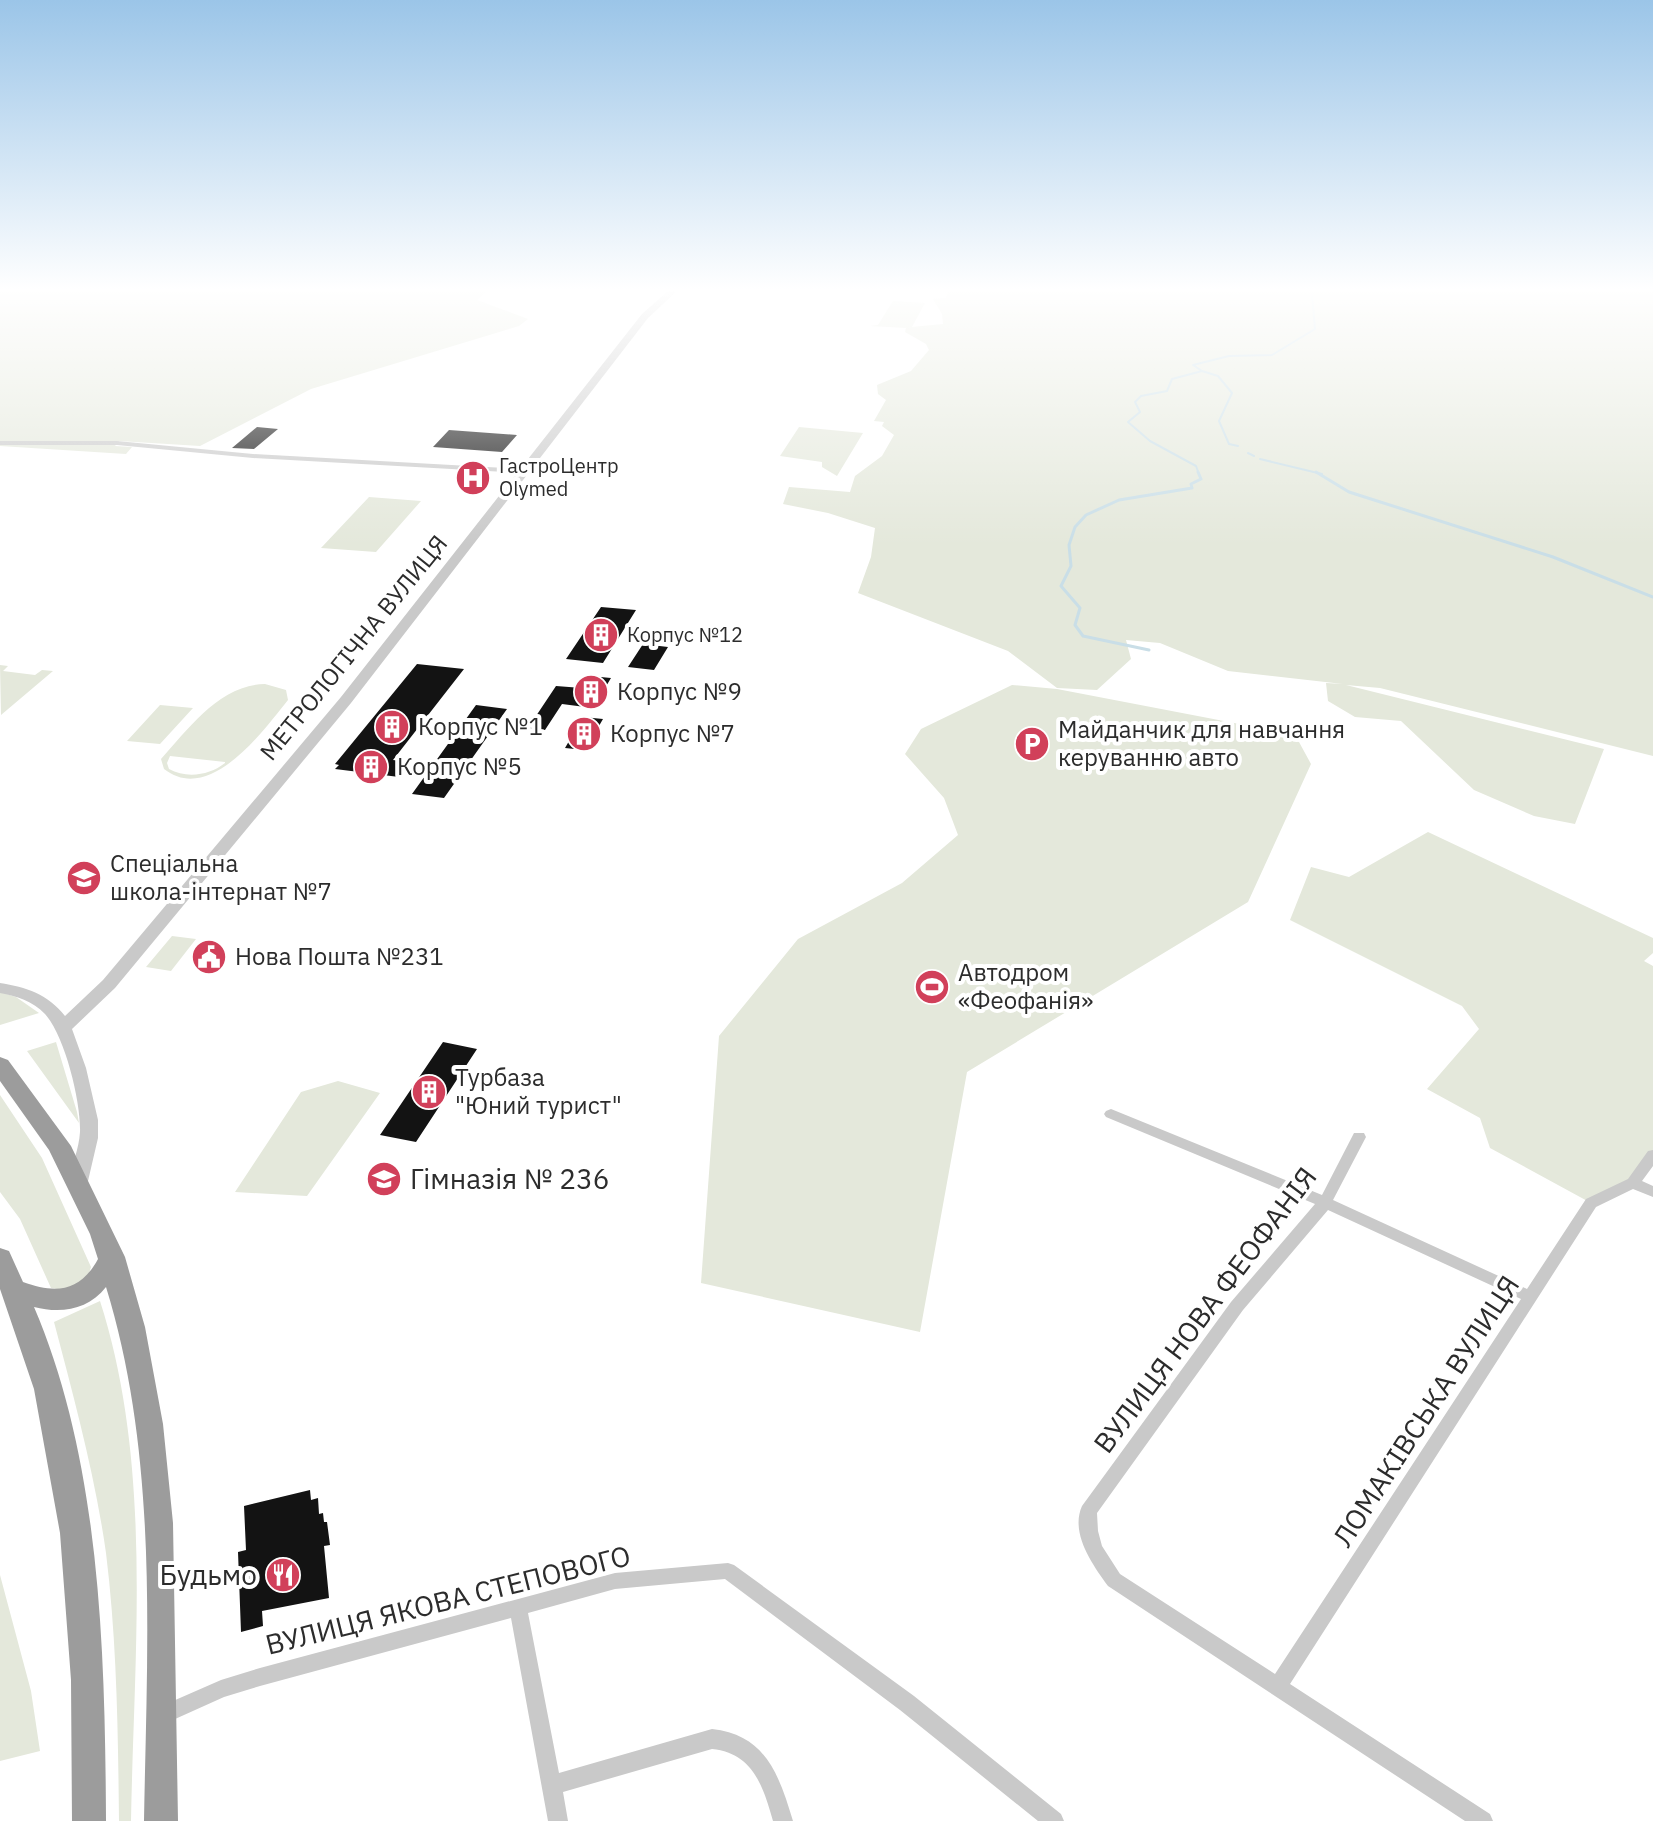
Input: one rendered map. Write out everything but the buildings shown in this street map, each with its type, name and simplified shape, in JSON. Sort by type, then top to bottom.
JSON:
[{"type":"highway","points":[[0,1065],[53,1134],[78,1181],[112,1257],[143,1375],[152,1439],[161,1582],[161,1821]]},
{"type":"highway","points":[[16,1290],[36,1300],[72,1299],[101,1279],[112,1257]]},
{"type":"highway","points":[[0,1258],[32,1334],[58,1443],[82,1583],[88,1675],[89,1821]]},
{"type":"street","name":"МЕТРОЛОГІЧНА ВУЛИЦЯ","points":[[63,1028],[102,992],[346,700],[599,376]]},
{"type":"street","points":[[0,443],[117,443],[253,456],[525,471]]},
{"type":"street","points":[[0,988],[26,993],[51,1009],[63,1028],[87,1113],[89,1131],[78,1181]]},
{"type":"street","points":[[1111,1114],[1324,1204],[1531,1297]]},
{"type":"street","name":"ВУЛИЦЯ НОВА ФЕОФАНІЯ","points":[[1279,1685],[1114,1580],[1095,1553],[1086,1533],[1088,1511],[1237,1306],[1324,1204],[1359,1137]]},
{"type":"street","points":[[1653,1155],[1633,1183],[1653,1192]]},
{"type":"street","name":"ЛОМАКІВСЬКА ВУЛИЦЯ","points":[[1279,1685],[1591,1203],[1633,1183]]},
{"type":"street","name":"ВУЛИЦЯ ЯКОВА СТЕПОВОГО","points":[[162,1716],[221,1689],[615,1581],[728,1571],[907,1703],[1054,1821]]},
{"type":"street","points":[[518,1607],[558,1821]]},
{"type":"street","points":[[1279,1685],[1483,1821]]},
{"type":"street","points":[[552,1785],[712,1739],[727,1739],[740,1745],[759,1764],[774,1789],[783,1821]]},
{"type":"shaded area","points":[[0,376],[354,376],[311,389],[200,446],[119,441],[115,446],[132,447],[126,454],[0,446]]},
{"type":"shaded area","points":[[899,376],[1653,376],[1653,756],[1380,688],[1346,685],[1604,749],[1575,824],[1534,816],[1474,790],[1401,721],[1355,717],[1328,701],[1326,683],[1343,684],[1228,671],[1160,643],[1126,640],[1131,659],[1097,690],[1057,688],[1008,651],[858,593],[871,557],[875,528],[828,513],[783,504],[789,487],[850,492],[855,476],[882,456],[894,435],[882,426],[884,422],[874,421],[886,400],[878,394],[877,385]]},
{"type":"shaded area","points":[[799,427],[863,433],[837,476],[822,467],[822,462],[780,456]]},
{"type":"shaded area","points":[[369,497],[421,501],[376,552],[321,548]]},
{"type":"shaded area","points":[[0,665],[8,666],[3,671],[35,675],[42,670],[53,671],[1,715]]},
{"type":"shaded area","points":[[265,684],[286,690],[288,700],[250,745],[217,771],[199,778],[182,778],[164,769],[161,759],[194,722],[220,700],[249,686]],"holes":[[[170,756],[225,762],[212,770],[191,775],[169,769],[167,763]]]},
{"type":"shaded area","name":"Автодром «Феофанія»","points":[[1012,685],[1057,689],[1276,731],[1299,742],[1311,764],[1248,902],[967,1072],[920,1332],[701,1283],[719,1036],[798,939],[902,883],[958,835],[944,798],[905,754],[921,729]]},
{"type":"shaded area","points":[[160,705],[193,708],[160,744],[127,741]]},
{"type":"shaded area","points":[[1428,832],[1653,938],[1653,953],[1644,961],[1653,966],[1653,1155],[1633,1183],[1591,1203],[1490,1148],[1480,1118],[1427,1089],[1479,1029],[1462,1006],[1290,920],[1311,867],[1349,877]]},
{"type":"shaded area","points":[[172,936],[196,939],[171,971],[146,967]]},
{"type":"shaded area","points":[[0,992],[16,997],[39,1013],[0,1025]]},
{"type":"shaded area","points":[[56,1042],[77,1112],[79,1123],[27,1051]]},
{"type":"shaded area","points":[[338,1081],[380,1093],[307,1196],[235,1192],[301,1092]]},
{"type":"shaded area","points":[[0,1095],[42,1158],[91,1267],[87,1280],[68,1291],[51,1288],[20,1219],[0,1192]]},
{"type":"shaded area","points":[[100,1301],[117,1364],[128,1428],[134,1493],[136,1625],[131,1821],[119,1821],[115,1653],[106,1553],[90,1466],[54,1322]]},
{"type":"shaded area","points":[[0,1575],[31,1691],[40,1751],[0,1761]]},
{"type":"waterway","points":[[1183,376],[1172,379],[1167,391],[1141,396],[1135,402],[1140,412],[1128,422],[1150,441],[1196,466],[1199,474]]},
{"type":"waterway","points":[[1218,376],[1232,393],[1219,421],[1229,444],[1238,446]]},
{"type":"waterway","points":[[1248,453],[1254,456]]},
{"type":"waterway","points":[[1260,459],[1318,473]]},
{"type":"waterway","points":[[1149,650],[1083,636],[1075,625],[1080,608],[1061,586],[1071,566],[1069,545],[1075,527],[1086,515],[1119,500],[1192,488],[1191,484],[1201,479],[1198,472]]},
{"type":"waterway","points":[[1318,473],[1322,474]]},
{"type":"waterway","points":[[1318,473],[1349,492],[1553,557],[1653,597]]},
{"type":"place","name":"ГастроЦентр Olymed","points":[[473,478]]},
{"type":"place","name":"Корпус №12","points":[[601,635]]},
{"type":"place","name":"Корпус №9","points":[[591,692]]},
{"type":"place","name":"Корпус №1","points":[[392,727]]},
{"type":"place","name":"Корпус №7","points":[[584,734]]},
{"type":"place","name":"Майданчик для навчання керуванню авто","points":[[1032,744]]},
{"type":"place","name":"Корпус №5","points":[[371,767]]},
{"type":"place","name":"Спеціальна школа-інтернат №7","points":[[84,878]]},
{"type":"place","name":"Нова Пошта №231","points":[[209,957]]},
{"type":"place","name":"Автодром «Феофанія»","points":[[932,987]]},
{"type":"place","name":"Турбаза \"Юний турист\"","points":[[429,1092]]},
{"type":"place","name":"Гімназія № 236","points":[[384,1179]]},
{"type":"place","name":"Будьмо","points":[[283,1575]]}]
